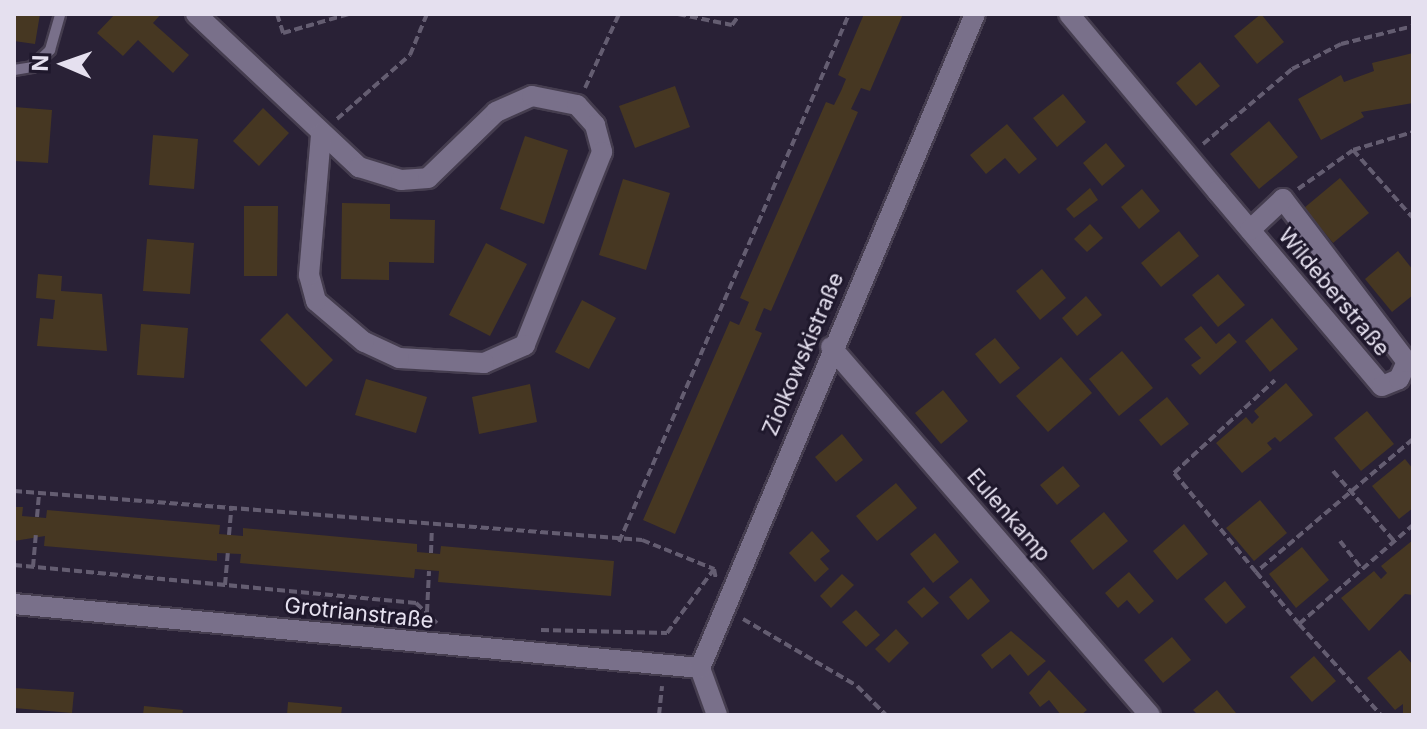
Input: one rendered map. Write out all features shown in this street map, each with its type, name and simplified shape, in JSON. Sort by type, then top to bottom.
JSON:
[{"type":"street","points":[[196,14],[359,167],[401,180],[428,178],[496,112],[532,96],[577,105],[595,125],[602,152],[568,249],[525,345],[484,363],[399,358],[364,342],[316,301],[309,275],[321,134]]},
{"type":"street","name":"Ziolkowskistraße","points":[[700,668],[722,607],[831,347],[975,14]]},
{"type":"street","name":"Wildeberstraße","points":[[1069,14],[1250,230],[1382,386],[1399,379],[1407,362],[1283,199],[1250,230]]},
{"type":"street","name":"Eulenkamp","points":[[831,347],[1150,715]]},
{"type":"street","name":"Grotrianstraße","points":[[14,604],[700,668]]},
{"type":"street","points":[[700,668],[717,715]]},
{"type":"lane","points":[[14,70],[32,67],[50,50],[60,14]]},
{"type":"path","points":[[277,14],[283,33],[349,14]]},
{"type":"path","points":[[321,134],[410,55],[427,14]]},
{"type":"path","points":[[577,105],[619,14]]},
{"type":"path","points":[[678,14],[732,25],[740,14]]},
{"type":"path","points":[[619,542],[849,14]]},
{"type":"path","points":[[1189,156],[1292,69],[1341,44],[1413,26]]},
{"type":"path","points":[[1283,199],[1353,150],[1413,132]]},
{"type":"path","points":[[1353,150],[1413,218]]},
{"type":"path","points":[[1275,380],[1174,473],[1299,624],[1381,715]]},
{"type":"path","points":[[1256,572],[1413,439]]},
{"type":"path","points":[[1333,471],[1394,541]]},
{"type":"path","points":[[14,491],[432,529],[619,542],[642,540],[714,569]]},
{"type":"path","points":[[37,517],[39,493]]},
{"type":"path","points":[[229,535],[231,510]]},
{"type":"path","points":[[1299,624],[1413,525]]},
{"type":"path","points":[[431,553],[432,529]]},
{"type":"path","points":[[33,567],[36,535]]},
{"type":"path","points":[[1340,541],[1362,569]]},
{"type":"path","points":[[225,585],[228,553]]},
{"type":"path","points":[[14,565],[416,603],[427,613],[452,625]]},
{"type":"path","points":[[714,569],[722,607],[857,686],[886,715]]},
{"type":"path","points":[[524,629],[667,633],[714,569]]},
{"type":"path","points":[[427,613],[429,571]]},
{"type":"path","points":[[659,715],[664,665]]},
{"type":"building","points":[[14,14],[40,14],[35,44],[14,41]]},
{"type":"building","points":[[115,14],[161,14],[153,23],[189,55],[173,73],[138,40],[123,56],[97,33]]},
{"type":"building","points":[[864,14],[903,14],[870,91],[861,88],[851,109],[858,112],[771,311],[764,308],[755,330],[762,333],[675,534],[643,520],[730,321],[739,325],[744,314],[749,302],[740,298],[826,102],[834,105],[841,91],[846,79],[838,75]]},
{"type":"building","points":[[1261,14],[1284,42],[1257,64],[1234,36]]},
{"type":"building","points":[[1413,53],[1413,103],[1361,112],[1364,117],[1321,140],[1298,99],[1341,75],[1344,82],[1374,71],[1372,63]]},
{"type":"building","points":[[1200,62],[1220,86],[1196,106],[1176,83]]},
{"type":"building","points":[[675,86],[690,127],[635,148],[619,106]]},
{"type":"building","points":[[1063,94],[1086,122],[1057,147],[1033,118]]},
{"type":"building","points":[[14,107],[52,110],[48,163],[14,161]]},
{"type":"building","points":[[263,108],[289,133],[259,166],[233,141]]},
{"type":"building","points":[[1269,121],[1298,157],[1259,189],[1230,154]]},
{"type":"building","points":[[1007,124],[1037,159],[1019,174],[1005,158],[986,174],[970,155]]},
{"type":"building","points":[[153,135],[198,139],[194,189],[149,185]]},
{"type":"building","points":[[525,136],[568,150],[544,224],[500,209]]},
{"type":"building","points":[[1106,143],[1125,166],[1102,186],[1083,163]]},
{"type":"building","points":[[1340,178],[1369,213],[1333,243],[1304,208]]},
{"type":"building","points":[[623,179],[670,193],[646,270],[599,255]]},
{"type":"building","points":[[1090,188],[1098,200],[1074,218],[1066,209]]},
{"type":"building","points":[[1142,189],[1160,211],[1139,229],[1121,207]]},
{"type":"building","points":[[342,203],[390,204],[390,219],[435,220],[434,263],[389,262],[389,280],[341,279]]},
{"type":"building","points":[[244,206],[278,206],[277,276],[244,276]]},
{"type":"building","points":[[1090,224],[1103,238],[1087,252],[1074,239]]},
{"type":"building","points":[[1179,231],[1199,256],[1161,287],[1141,263]]},
{"type":"building","points":[[147,239],[194,243],[190,294],[143,291]]},
{"type":"building","points":[[486,243],[527,264],[490,336],[449,315]]},
{"type":"building","points":[[1398,251],[1413,270],[1413,295],[1392,312],[1365,279]]},
{"type":"building","points":[[1042,269],[1066,298],[1040,320],[1016,291]]},
{"type":"building","points":[[38,274],[62,276],[61,291],[102,294],[107,351],[37,346],[40,318],[53,319],[55,300],[36,298]]},
{"type":"building","points":[[1218,274],[1245,305],[1218,327],[1192,295]]},
{"type":"building","points":[[1086,296],[1102,315],[1077,336],[1062,318]]},
{"type":"building","points":[[582,300],[616,318],[589,369],[555,352]]},
{"type":"building","points":[[287,313],[333,360],[306,387],[260,340]]},
{"type":"building","points":[[1272,318],[1298,349],[1270,372],[1245,341]]},
{"type":"building","points":[[141,324],[188,328],[184,378],[137,375]]},
{"type":"building","points":[[1201,326],[1216,344],[1229,333],[1237,342],[1200,375],[1191,365],[1201,358],[1184,339]]},
{"type":"building","points":[[995,338],[1020,368],[1000,384],[975,354]]},
{"type":"building","points":[[1122,351],[1153,388],[1119,416],[1089,379]]},
{"type":"building","points":[[1061,357],[1092,393],[1048,432],[1016,396]]},
{"type":"building","points":[[366,379],[427,397],[416,433],[355,415]]},
{"type":"building","points":[[1286,383],[1313,415],[1280,442],[1275,437],[1267,443],[1272,449],[1242,473],[1216,443],[1246,417],[1252,424],[1259,417],[1254,411]]},
{"type":"building","points":[[530,384],[537,422],[479,434],[472,397]]},
{"type":"building","points":[[943,390],[968,421],[941,444],[915,413]]},
{"type":"building","points":[[1167,397],[1189,424],[1161,446],[1139,420]]},
{"type":"building","points":[[1367,411],[1394,444],[1361,471],[1334,438]]},
{"type":"building","points":[[842,434],[863,460],[836,482],[815,457]]},
{"type":"building","points":[[1405,459],[1413,469],[1413,508],[1399,519],[1372,486]]},
{"type":"building","points":[[1063,466],[1080,486],[1057,505],[1040,485]]},
{"type":"building","points":[[896,483],[917,508],[877,541],[856,516]]},
{"type":"building","points":[[1260,500],[1287,533],[1254,561],[1226,528]]},
{"type":"building","points":[[14,507],[23,507],[22,516],[46,518],[47,510],[220,525],[219,534],[243,536],[243,528],[417,544],[417,552],[440,554],[441,546],[614,561],[611,596],[438,582],[439,571],[415,569],[414,578],[240,563],[241,554],[217,553],[217,561],[44,546],[45,536],[14,541]]},
{"type":"building","points":[[1104,512],[1128,541],[1093,570],[1070,541]]},
{"type":"building","points":[[1184,524],[1208,554],[1177,580],[1153,551]]},
{"type":"building","points":[[812,531],[830,551],[820,559],[829,569],[815,582],[789,553]]},
{"type":"building","points":[[935,533],[959,562],[933,583],[910,554]]},
{"type":"building","points":[[1413,540],[1413,595],[1405,594],[1369,631],[1341,598],[1374,571],[1381,579],[1387,573],[1381,566]]},
{"type":"building","points":[[1302,547],[1329,580],[1296,608],[1269,574]]},
{"type":"building","points":[[1129,572],[1154,601],[1139,614],[1127,600],[1118,608],[1105,593]]},
{"type":"building","points":[[842,574],[854,585],[831,608],[820,596]]},
{"type":"building","points":[[971,578],[990,601],[968,620],[949,597]]},
{"type":"building","points":[[1225,581],[1246,607],[1226,624],[1204,599]]},
{"type":"building","points":[[924,587],[939,603],[922,618],[907,602]]},
{"type":"building","points":[[856,610],[880,635],[866,647],[842,622]]},
{"type":"building","points":[[896,629],[909,643],[889,663],[875,649]]},
{"type":"building","points":[[1011,631],[1046,661],[1028,676],[1010,654],[992,669],[981,655]]},
{"type":"building","points":[[1172,637],[1191,660],[1163,683],[1144,660]]},
{"type":"building","points":[[1400,650],[1413,665],[1413,715],[1403,715],[1403,704],[1395,710],[1367,678]]},
{"type":"building","points":[[1314,656],[1336,681],[1312,702],[1290,677]]},
{"type":"building","points":[[1049,670],[1087,710],[1081,715],[1061,715],[1049,700],[1040,707],[1029,693]]},
{"type":"building","points":[[14,688],[74,692],[72,713],[14,708]]},
{"type":"building","points":[[1217,690],[1236,713],[1198,715],[1193,710]]},
{"type":"building","points":[[288,702],[342,707],[341,715],[287,715]]},
{"type":"building","points":[[144,706],[183,710],[182,715],[143,715]]}]
